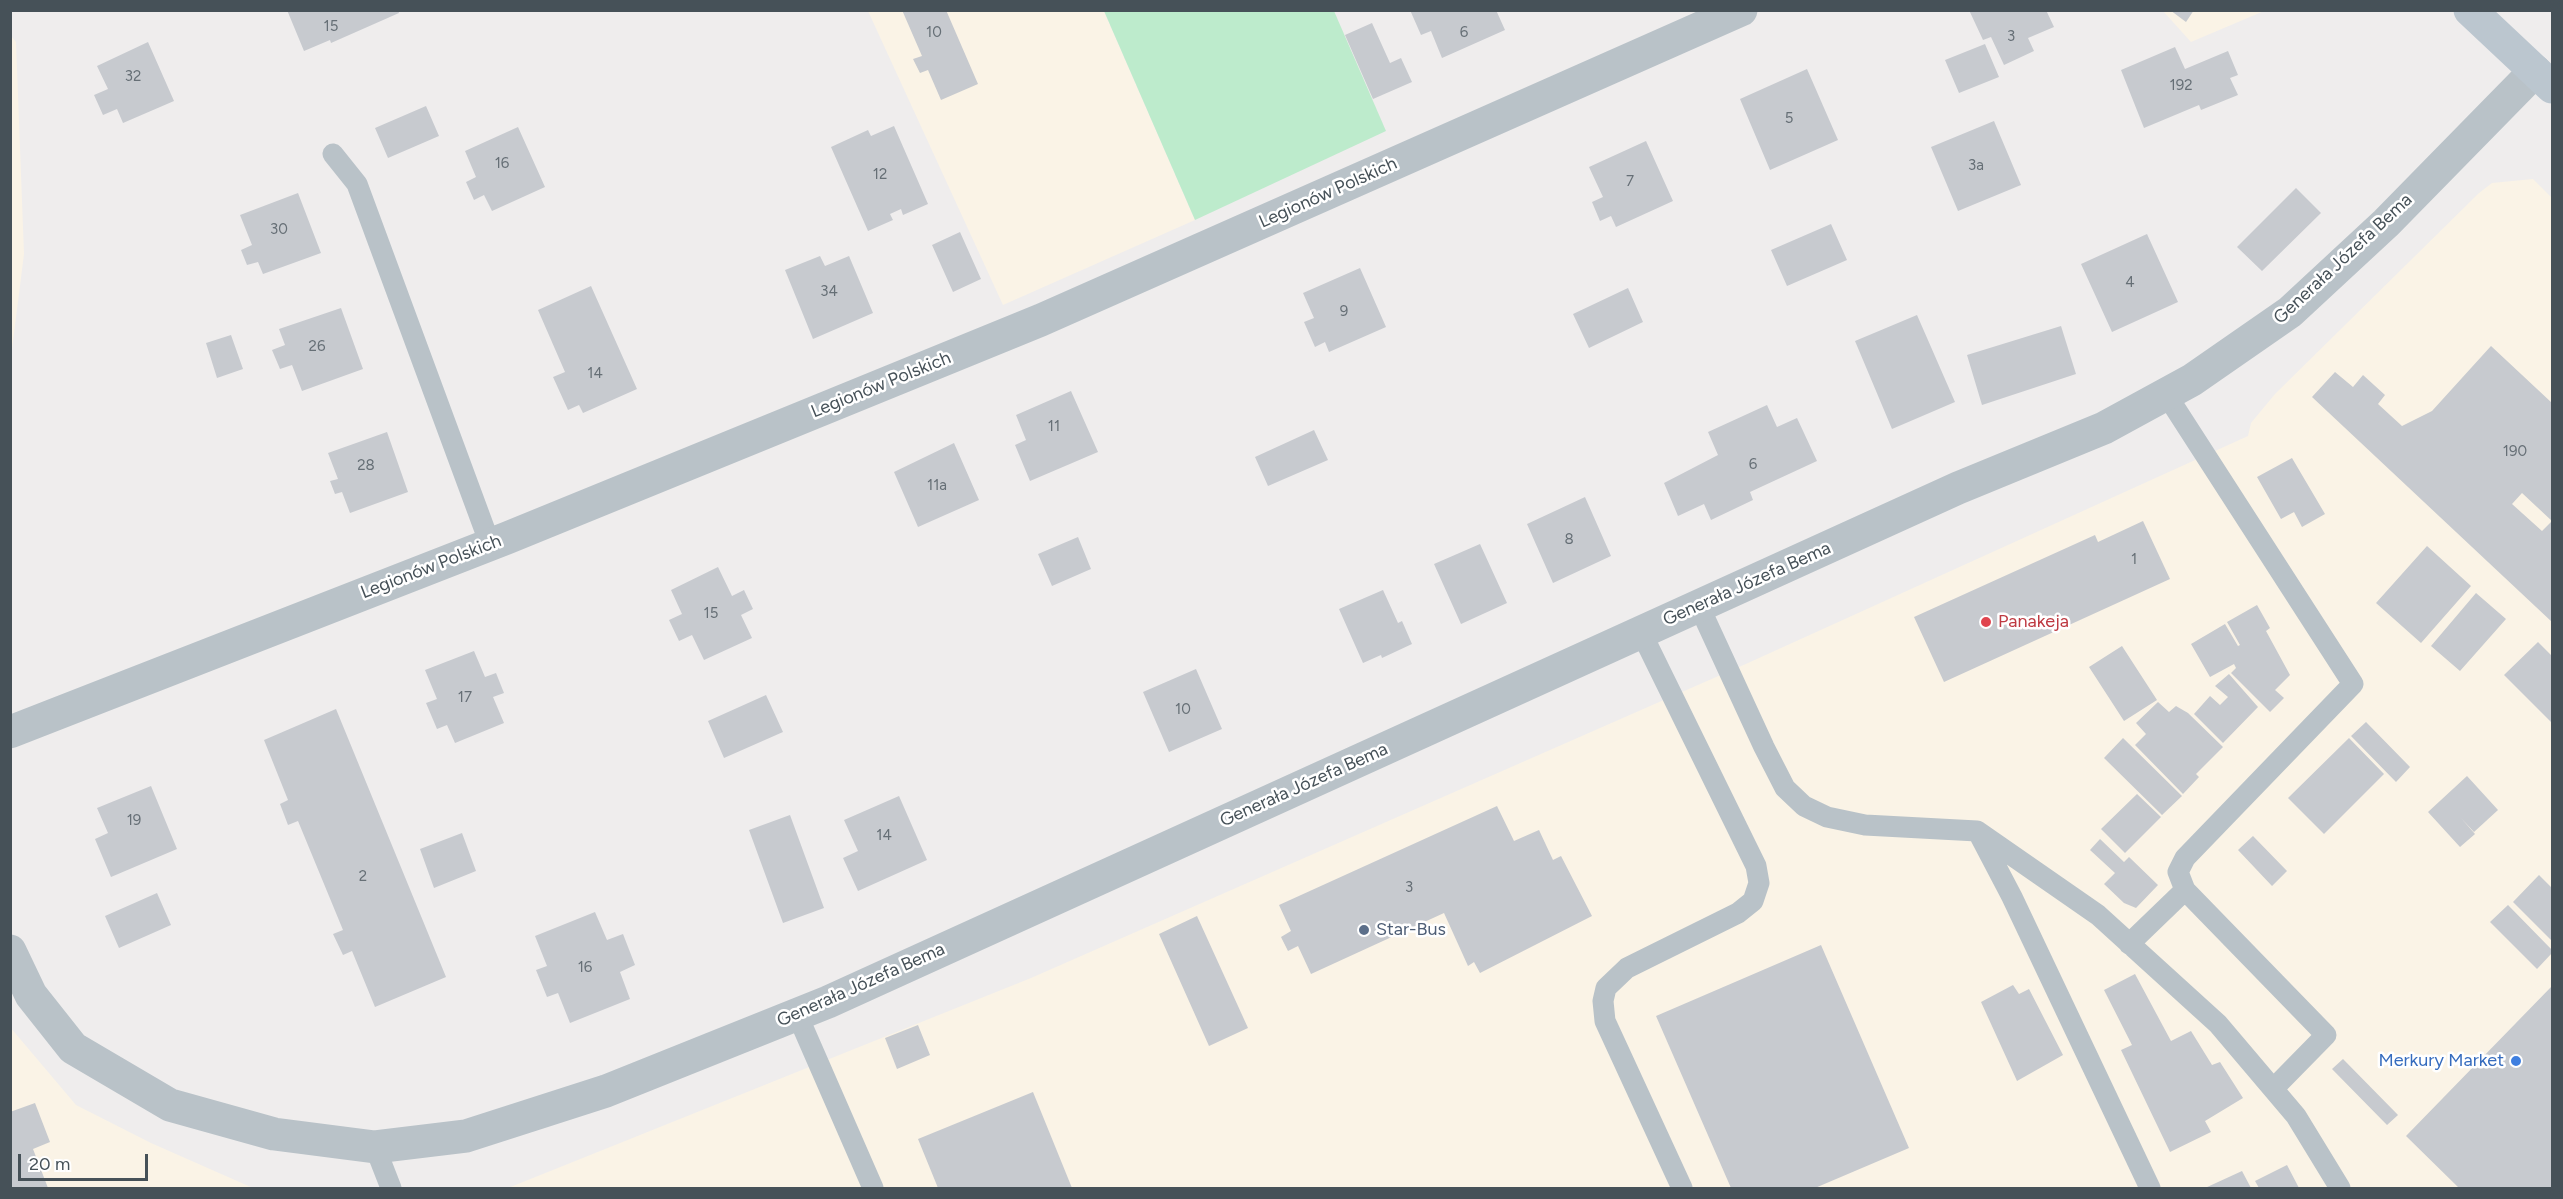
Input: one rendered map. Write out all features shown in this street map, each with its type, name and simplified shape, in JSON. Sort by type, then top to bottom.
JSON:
[{"type":"main road","points":[[2470,10],[2544,79]]},
{"type":"street","name":"Legionów Polskich","points":[[10,732],[490,544],[1041,320],[1741,10]]},
{"type":"street","name":"Generała Józefa Bema","points":[[10,951],[31,995],[73,1048],[170,1105],[274,1134],[375,1147],[466,1136],[606,1091],[797,1014],[1958,488],[2104,428],[2192,380],[2290,312],[2544,79]]},
{"type":"lane","points":[[333,154],[357,184],[490,544]]},
{"type":"lane","points":[[2166,394],[2353,684],[2185,858],[2178,872],[2185,890],[2326,1035],[2274,1088]]},
{"type":"lane","points":[[1699,606],[1774,768],[1785,788],[1804,807],[1827,817],[1865,825],[1977,831],[2098,915],[2218,1024],[2296,1116],[2340,1188]]},
{"type":"lane","points":[[1641,632],[1756,866],[1759,883],[1753,901],[1738,913],[1627,968],[1606,988],[1604,995],[1605,1021],[1682,1188]]},
{"type":"lane","points":[[1977,831],[2012,897],[2150,1188]]},
{"type":"lane","points":[[2129,944],[2185,890]]},
{"type":"lane","points":[[797,1014],[873,1188]]},
{"type":"lane","points":[[375,1147],[391,1188]]},
{"type":"shaded area","points":[[868,11],[1104,11],[1195,220],[1003,305]]},
{"type":"shaded area","points":[[2163,11],[2264,11],[2191,42]]},
{"type":"shaded area","points":[[11,36],[16,42],[24,254],[11,357]]},
{"type":"shaded area","points":[[2533,179],[2552,198],[2552,1188],[508,1188],[1031,978],[1748,663],[2248,436],[2251,423],[2275,394],[2479,193],[2492,183]]},
{"type":"shaded area","points":[[10,1027],[76,1105],[151,1143],[253,1188],[11,1188]]},
{"type":"green space","points":[[1104,11],[1334,11],[1386,131],[1195,220]]},
{"type":"building","points":[[287,10],[398,10],[399,13],[331,43],[330,40],[304,51]]},
{"type":"building","points":[[902,10],[946,10],[978,84],[941,100],[928,70],[920,73],[913,59],[922,56]]},
{"type":"building","points":[[1410,10],[1496,10],[1505,30],[1442,58],[1431,31],[1421,35]]},
{"type":"building","points":[[1969,10],[2046,10],[2054,27],[2028,38],[2034,51],[2004,65],[1991,37],[1983,40]]},
{"type":"building","points":[[2170,10],[2194,10],[2186,22]]},
{"type":"building","points":[[1372,23],[1390,63],[1401,58],[1412,82],[1373,99],[1345,35]]},
{"type":"building","points":[[148,42],[174,101],[123,123],[117,109],[103,115],[94,95],[108,89],[97,66]]},
{"type":"building","points":[[1985,44],[1999,77],[1959,93],[1945,60]]},
{"type":"building","points":[[2175,47],[2185,69],[2228,51],[2238,75],[2230,78],[2238,95],[2201,110],[2199,105],[2144,128],[2121,70]]},
{"type":"building","points":[[1807,69],[1838,140],[1770,170],[1740,99]]},
{"type":"building","points":[[426,106],[439,136],[388,158],[375,128]]},
{"type":"building","points":[[1994,121],[2021,185],[1958,211],[1931,147]]},
{"type":"building","points":[[894,126],[928,204],[903,215],[901,209],[890,214],[893,220],[868,231],[831,147],[868,130],[871,136]]},
{"type":"building","points":[[518,127],[545,187],[492,211],[484,195],[474,200],[466,182],[476,177],[465,151]]},
{"type":"building","points":[[1646,141],[1673,201],[1616,227],[1611,216],[1600,221],[1592,202],[1603,197],[1589,167]]},
{"type":"building","points":[[2296,188],[2321,213],[2262,271],[2237,247]]},
{"type":"building","points":[[298,193],[321,253],[263,274],[258,262],[247,265],[241,250],[252,245],[240,215]]},
{"type":"building","points":[[1831,224],[1847,260],[1787,286],[1771,250]]},
{"type":"building","points":[[960,232],[981,279],[953,292],[932,245]]},
{"type":"building","points":[[2147,234],[2178,302],[2112,332],[2081,264]]},
{"type":"building","points":[[820,256],[825,266],[849,256],[873,313],[813,339],[785,270]]},
{"type":"building","points":[[1360,268],[1386,327],[1329,352],[1325,342],[1315,347],[1304,322],[1314,318],[1303,293]]},
{"type":"building","points":[[591,286],[637,389],[583,413],[579,405],[568,410],[553,377],[565,372],[538,310]]},
{"type":"building","points":[[1628,288],[1643,322],[1589,348],[1573,314]]},
{"type":"building","points":[[341,308],[363,369],[302,391],[292,365],[280,369],[272,350],[285,345],[279,329]]},
{"type":"building","points":[[1917,315],[1955,402],[1892,429],[1855,341]]},
{"type":"building","points":[[2061,326],[2076,374],[1982,405],[1967,355]]},
{"type":"building","points":[[231,335],[243,369],[217,378],[206,343]]},
{"type":"building","points":[[2491,346],[2552,403],[2552,521],[2552,622],[2312,397],[2335,372],[2353,387],[2363,375],[2385,395],[2378,404],[2402,426],[2432,411]],"holes":[[[2522,493],[2552,521],[2542,531],[2512,504]]]},
{"type":"building","points":[[1071,391],[1098,452],[1030,481],[1015,445],[1026,440],[1016,415]]},
{"type":"building","points":[[1767,405],[1777,427],[1797,418],[1817,461],[1750,492],[1753,500],[1711,520],[1704,504],[1678,516],[1664,483],[1718,455],[1708,432]]},
{"type":"building","points":[[1314,430],[1328,460],[1268,486],[1255,457]]},
{"type":"building","points":[[387,432],[408,492],[350,513],[342,492],[335,494],[330,481],[338,479],[328,453]]},
{"type":"building","points":[[954,443],[979,500],[918,527],[894,472]]},
{"type":"building","points":[[2292,458],[2325,514],[2302,527],[2294,512],[2281,519],[2257,477]]},
{"type":"building","points":[[1585,497],[1611,556],[1553,583],[1527,524]]},
{"type":"building","points":[[2143,521],[2170,579],[1944,682],[1914,617],[2095,535],[2098,542]]},
{"type":"building","points":[[1078,537],[1091,569],[1052,586],[1038,554]]},
{"type":"building","points":[[1480,544],[1507,603],[1461,624],[1434,564]]},
{"type":"building","points":[[2427,546],[2471,586],[2421,643],[2376,603]]},
{"type":"building","points":[[718,567],[732,596],[744,590],[753,609],[741,615],[752,638],[704,660],[692,635],[679,641],[669,620],[682,614],[671,590]]},
{"type":"building","points":[[1383,590],[1398,623],[1402,621],[1412,644],[1382,658],[1381,655],[1363,663],[1339,609]]},
{"type":"building","points":[[2476,593],[2506,619],[2460,671],[2431,646]]},
{"type":"building","points":[[2257,605],[2270,628],[2266,631],[2290,675],[2275,690],[2284,698],[2270,712],[2231,673],[2236,668],[2234,664],[2210,677],[2191,644],[2225,624],[2238,646],[2240,645],[2227,622]]},
{"type":"building","points":[[2538,642],[2552,656],[2552,723],[2504,675]]},
{"type":"building","points":[[2122,646],[2157,700],[2124,721],[2089,667]]},
{"type":"building","points":[[474,651],[485,677],[496,673],[504,693],[493,697],[504,723],[455,743],[447,725],[437,729],[426,703],[437,699],[425,670]]},
{"type":"building","points":[[1196,669],[1222,729],[1169,752],[1143,692]]},
{"type":"building","points":[[2229,674],[2258,707],[2223,743],[2194,714],[2210,696],[2220,705],[2228,697],[2215,686]]},
{"type":"building","points":[[766,695],[783,732],[724,758],[708,721]]},
{"type":"building","points":[[2158,702],[2169,712],[2176,706],[2188,713],[2223,747],[2196,774],[2199,777],[2183,794],[2135,745],[2146,734],[2136,723]]},
{"type":"building","points":[[336,709],[446,977],[375,1007],[352,951],[343,955],[333,934],[343,930],[298,821],[288,825],[280,804],[288,800],[264,740]]},
{"type":"building","points":[[2366,722],[2410,767],[2396,782],[2351,736]]},
{"type":"building","points":[[2123,738],[2182,796],[2162,815],[2104,758]]},
{"type":"building","points":[[2349,738],[2384,774],[2324,834],[2288,798]]},
{"type":"building","points":[[2467,776],[2498,810],[2474,832],[2461,818],[2475,834],[2460,847],[2428,812]]},
{"type":"building","points":[[151,786],[177,849],[111,877],[95,839],[108,833],[97,808]]},
{"type":"building","points":[[2137,794],[2161,817],[2125,853],[2101,829]]},
{"type":"building","points":[[899,796],[927,860],[858,891],[843,858],[858,851],[844,820]]},
{"type":"building","points":[[1497,806],[1514,841],[1539,830],[1553,860],[1561,856],[1592,916],[1480,973],[1474,962],[1468,966],[1444,913],[1311,974],[1298,946],[1288,951],[1281,937],[1291,931],[1279,905]]},
{"type":"building","points":[[790,815],[824,908],[783,923],[749,830]]},
{"type":"building","points":[[462,833],[476,871],[434,888],[420,849]]},
{"type":"building","points":[[2253,836],[2287,871],[2272,886],[2238,850]]},
{"type":"building","points":[[2100,839],[2124,862],[2129,857],[2158,885],[2136,908],[2124,903],[2104,884],[2115,873],[2090,850]]},
{"type":"building","points":[[2539,875],[2552,888],[2552,941],[2513,902]]},
{"type":"building","points":[[157,893],[171,925],[119,948],[105,916]]},
{"type":"building","points":[[2508,905],[2552,950],[2552,953],[2537,969],[2490,922]]},
{"type":"building","points":[[595,912],[607,940],[623,934],[635,965],[620,972],[630,999],[570,1023],[558,993],[547,997],[536,970],[547,966],[535,936]]},
{"type":"building","points":[[1197,916],[1248,1028],[1209,1046],[1159,934]]},
{"type":"building","points":[[1821,945],[1909,1148],[1815,1188],[1731,1188],[1656,1016]]},
{"type":"building","points":[[2135,974],[2171,1041],[2191,1031],[2212,1065],[2220,1062],[2243,1098],[2205,1121],[2211,1132],[2170,1152],[2121,1050],[2132,1045],[2104,990]]},
{"type":"building","points":[[2013,985],[2019,994],[2029,989],[2063,1055],[2017,1081],[1981,1002]]},
{"type":"building","name":"Merkury Market","points":[[2552,986],[2552,1188],[2459,1188],[2406,1136]]},
{"type":"building","points":[[918,1025],[930,1055],[897,1069],[885,1038]]},
{"type":"building","points":[[2343,1059],[2398,1115],[2387,1125],[2332,1069]]},
{"type":"building","points":[[1033,1092],[1072,1188],[938,1188],[918,1139]]},
{"type":"building","points":[[35,1103],[50,1142],[33,1149],[48,1188],[10,1188],[10,1112]]},
{"type":"building","points":[[2287,1165],[2299,1188],[2259,1188],[2255,1181]]},
{"type":"building","points":[[2242,1171],[2251,1188],[2205,1188]]},
{"type":"place","name":"Panakeja","points":[[1986,622]]},
{"type":"place","name":"Star-Bus","points":[[1364,930]]},
{"type":"place","name":"Merkury Market","points":[[2516,1061]]}]
